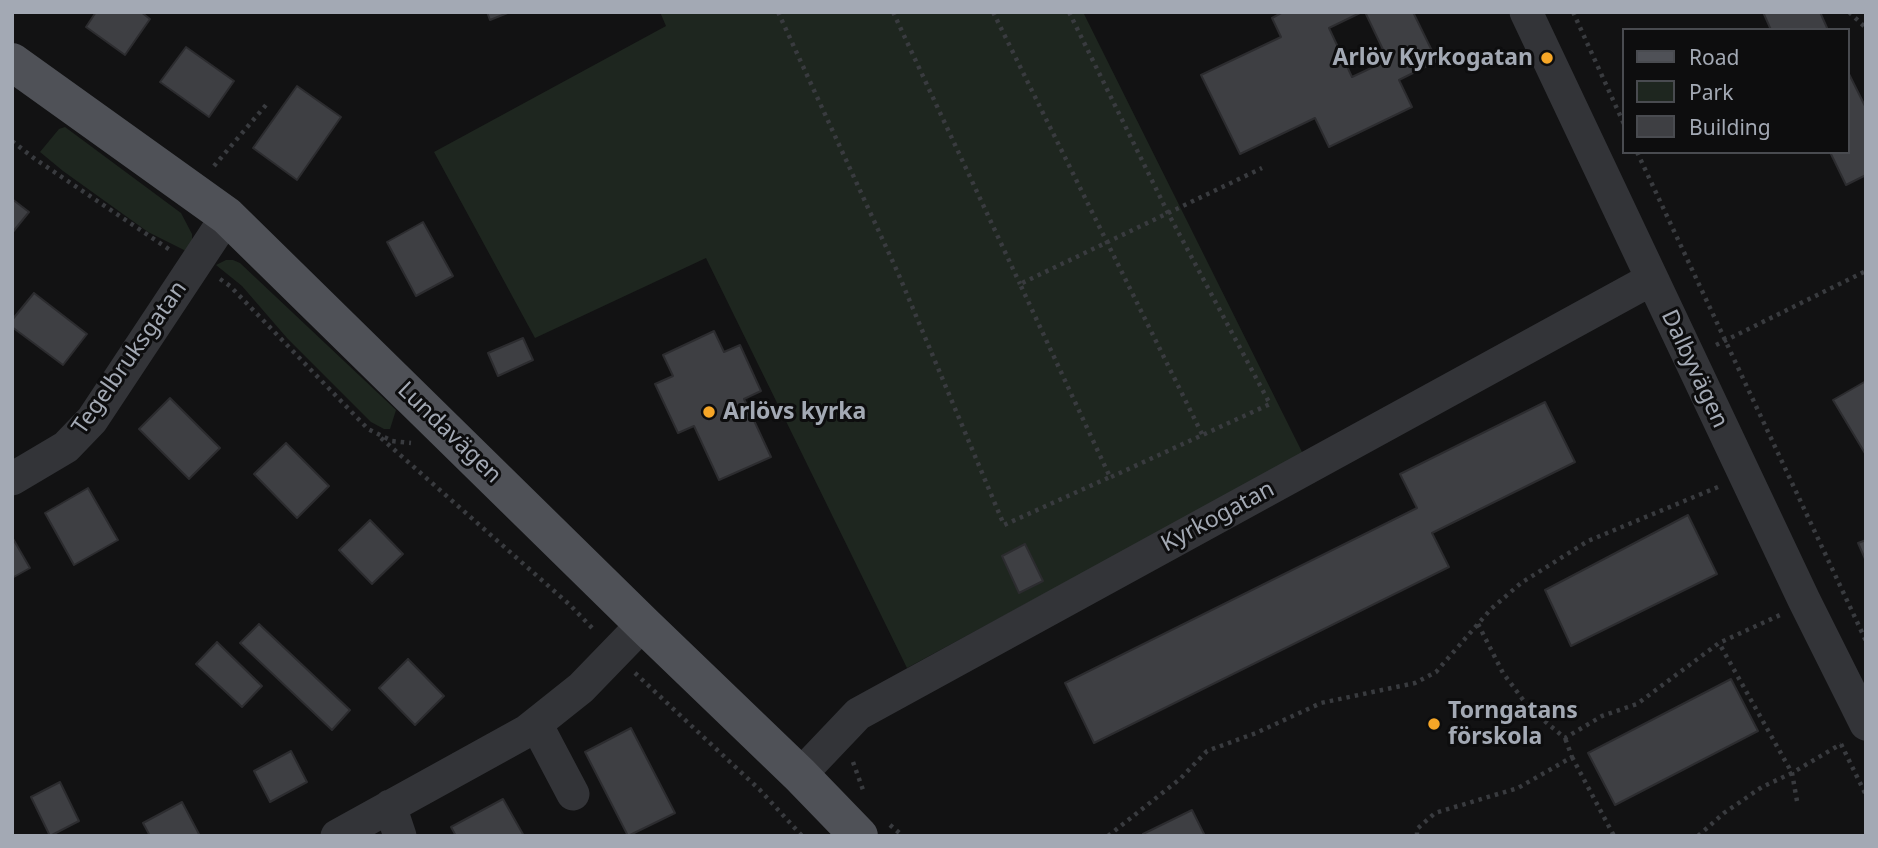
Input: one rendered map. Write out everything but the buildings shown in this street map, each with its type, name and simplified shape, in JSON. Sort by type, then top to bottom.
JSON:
[{"type":"main road","name":"Lundavägen","points":[[12,62],[227,216],[800,775],[873,829]]},
{"type":"street","name":"Dalbyvägen","points":[[1526,12],[1804,600],[1854,734]]},
{"type":"street","name":"Tegelbruksgatan","points":[[12,479],[66,447],[92,420],[227,216]]},
{"type":"street","name":"Kyrkogatan","points":[[800,775],[858,714],[1652,279]]},
{"type":"street","points":[[337,836],[395,821],[527,731],[581,688],[643,624]]},
{"type":"street","points":[[536,724],[573,794]]},
{"type":"path","points":[[778,12],[898,273],[1004,525],[1270,404],[1168,213],[1069,12]]},
{"type":"path","points":[[893,12],[1111,477]]},
{"type":"path","points":[[993,12],[1203,436]]},
{"type":"path","points":[[1573,12],[1622,120]]},
{"type":"path","points":[[1849,12],[1866,28]]},
{"type":"path","points":[[193,191],[266,105]]},
{"type":"path","points":[[12,141],[165,248],[198,263],[230,286],[368,429],[392,441],[418,444]]},
{"type":"path","points":[[1638,154],[1866,641]]},
{"type":"path","points":[[1020,284],[1262,168]]},
{"type":"path","points":[[1689,358],[1866,271]]},
{"type":"path","points":[[1108,836],[1180,779],[1206,751],[1256,733],[1321,703],[1415,683],[1436,672],[1478,624],[1521,583],[1588,541],[1720,487],[1714,475]]},
{"type":"path","points":[[1564,738],[1602,716],[1637,704],[1719,643],[1780,615]]},
{"type":"path","points":[[1478,624],[1503,673],[1530,709],[1564,738],[1614,836]]},
{"type":"path","points":[[1719,643],[1792,773],[1797,801]]},
{"type":"path","points":[[1698,836],[1724,813],[1762,787],[1792,773],[1854,734]]},
{"type":"path","points":[[852,756],[865,797]]},
{"type":"path","points":[[1417,836],[1417,829],[1435,813],[1518,788],[1572,757]]},
{"type":"path","points":[[873,829],[903,836]]},
{"type":"green space","points":[[660,12],[1083,12],[1303,454],[907,668],[706,258],[535,338],[434,152],[666,26]]},
{"type":"green space","points":[[65,127],[181,213],[192,234],[188,252],[148,232],[40,152],[59,129]]},
{"type":"green space","points":[[226,260],[240,263],[396,410],[390,429],[371,422],[287,338],[242,286],[216,265]]},
{"type":"place","name":"Arlöv Kyrkogatan","points":[[1547,58]]},
{"type":"place","name":"Arlövs kyrka","points":[[709,412]]},
{"type":"place","name":"Torngatans förskola","points":[[1434,724]]}]
